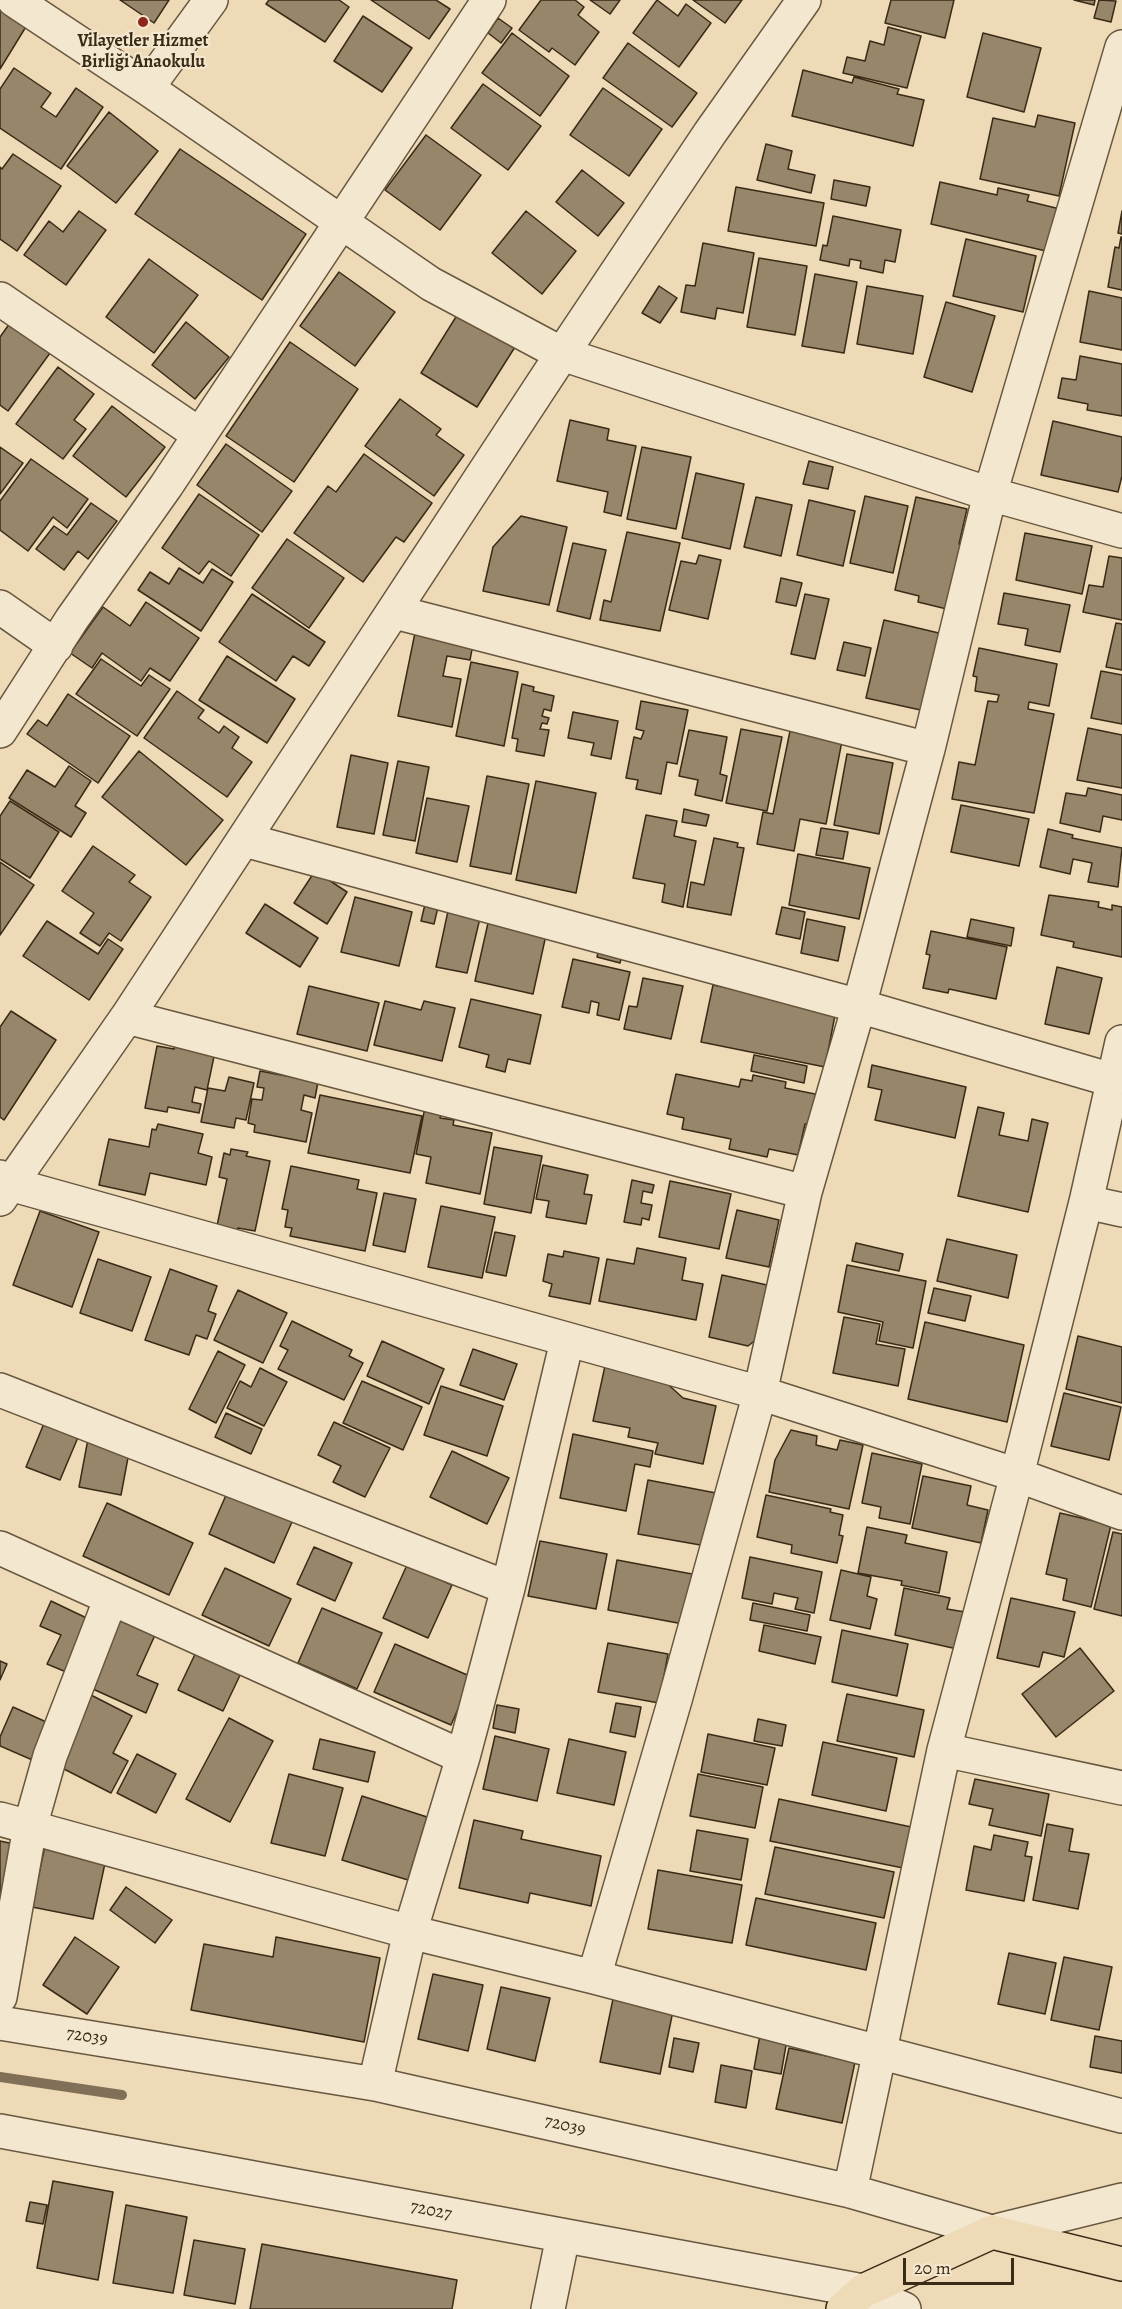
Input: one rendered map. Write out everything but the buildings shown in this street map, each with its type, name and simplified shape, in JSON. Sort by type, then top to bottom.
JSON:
[{"type":"main road","name":"72039","points":[[992,2232],[1122,2264]]},
{"type":"main road","points":[[853,2300],[992,2232]]},
{"type":"street","points":[[14,0],[147,88],[431,284],[562,354],[990,494],[1122,531]]},
{"type":"street","points":[[147,88],[211,0]]},
{"type":"street","points":[[0,731],[72,619],[200,435],[489,0]]},
{"type":"street","points":[[804,0],[710,133],[562,354],[128,1017],[3,1187],[760,1393],[1017,1475],[1122,1513]]},
{"type":"street","points":[[594,1977],[675,1700],[760,1393],[805,1192],[859,1006],[928,749],[990,494],[1122,47]]},
{"type":"street","points":[[0,299],[200,435]]},
{"type":"street","points":[[0,607],[56,646]]},
{"type":"street","points":[[395,612],[928,749]]},
{"type":"street","points":[[245,840],[859,1006],[1112,1080]]},
{"type":"street","points":[[128,1017],[805,1192]]},
{"type":"street","points":[[850,2191],[944,1750],[1086,1202],[1122,1042]]},
{"type":"street","points":[[1086,1202],[1122,1210]]},
{"type":"street","points":[[375,2084],[410,1932],[464,1757],[508,1588],[567,1341]]},
{"type":"street","points":[[0,1390],[508,1588]]},
{"type":"street","points":[[0,1548],[464,1757]]},
{"type":"street","points":[[0,1997],[15,1823],[50,1756],[111,1598]]},
{"type":"street","points":[[944,1750],[1122,1788]]},
{"type":"street","points":[[15,1823],[410,1932],[594,1977],[1122,2116]]},
{"type":"street","name":"72039","points":[[0,2023],[375,2084],[850,2191],[992,2232]]},
{"type":"street","name":"72027","points":[[0,2131],[563,2236],[853,2300],[904,2309]]},
{"type":"street","points":[[992,2232],[1122,2200]]},
{"type":"street","points":[[548,2309],[563,2236]]},
{"type":"waterway","points":[[0,2077],[122,2095]]},
{"type":"place","name":"Vilayetler Hizmet Birliği Anaokulu","points":[[143,22]]}]
